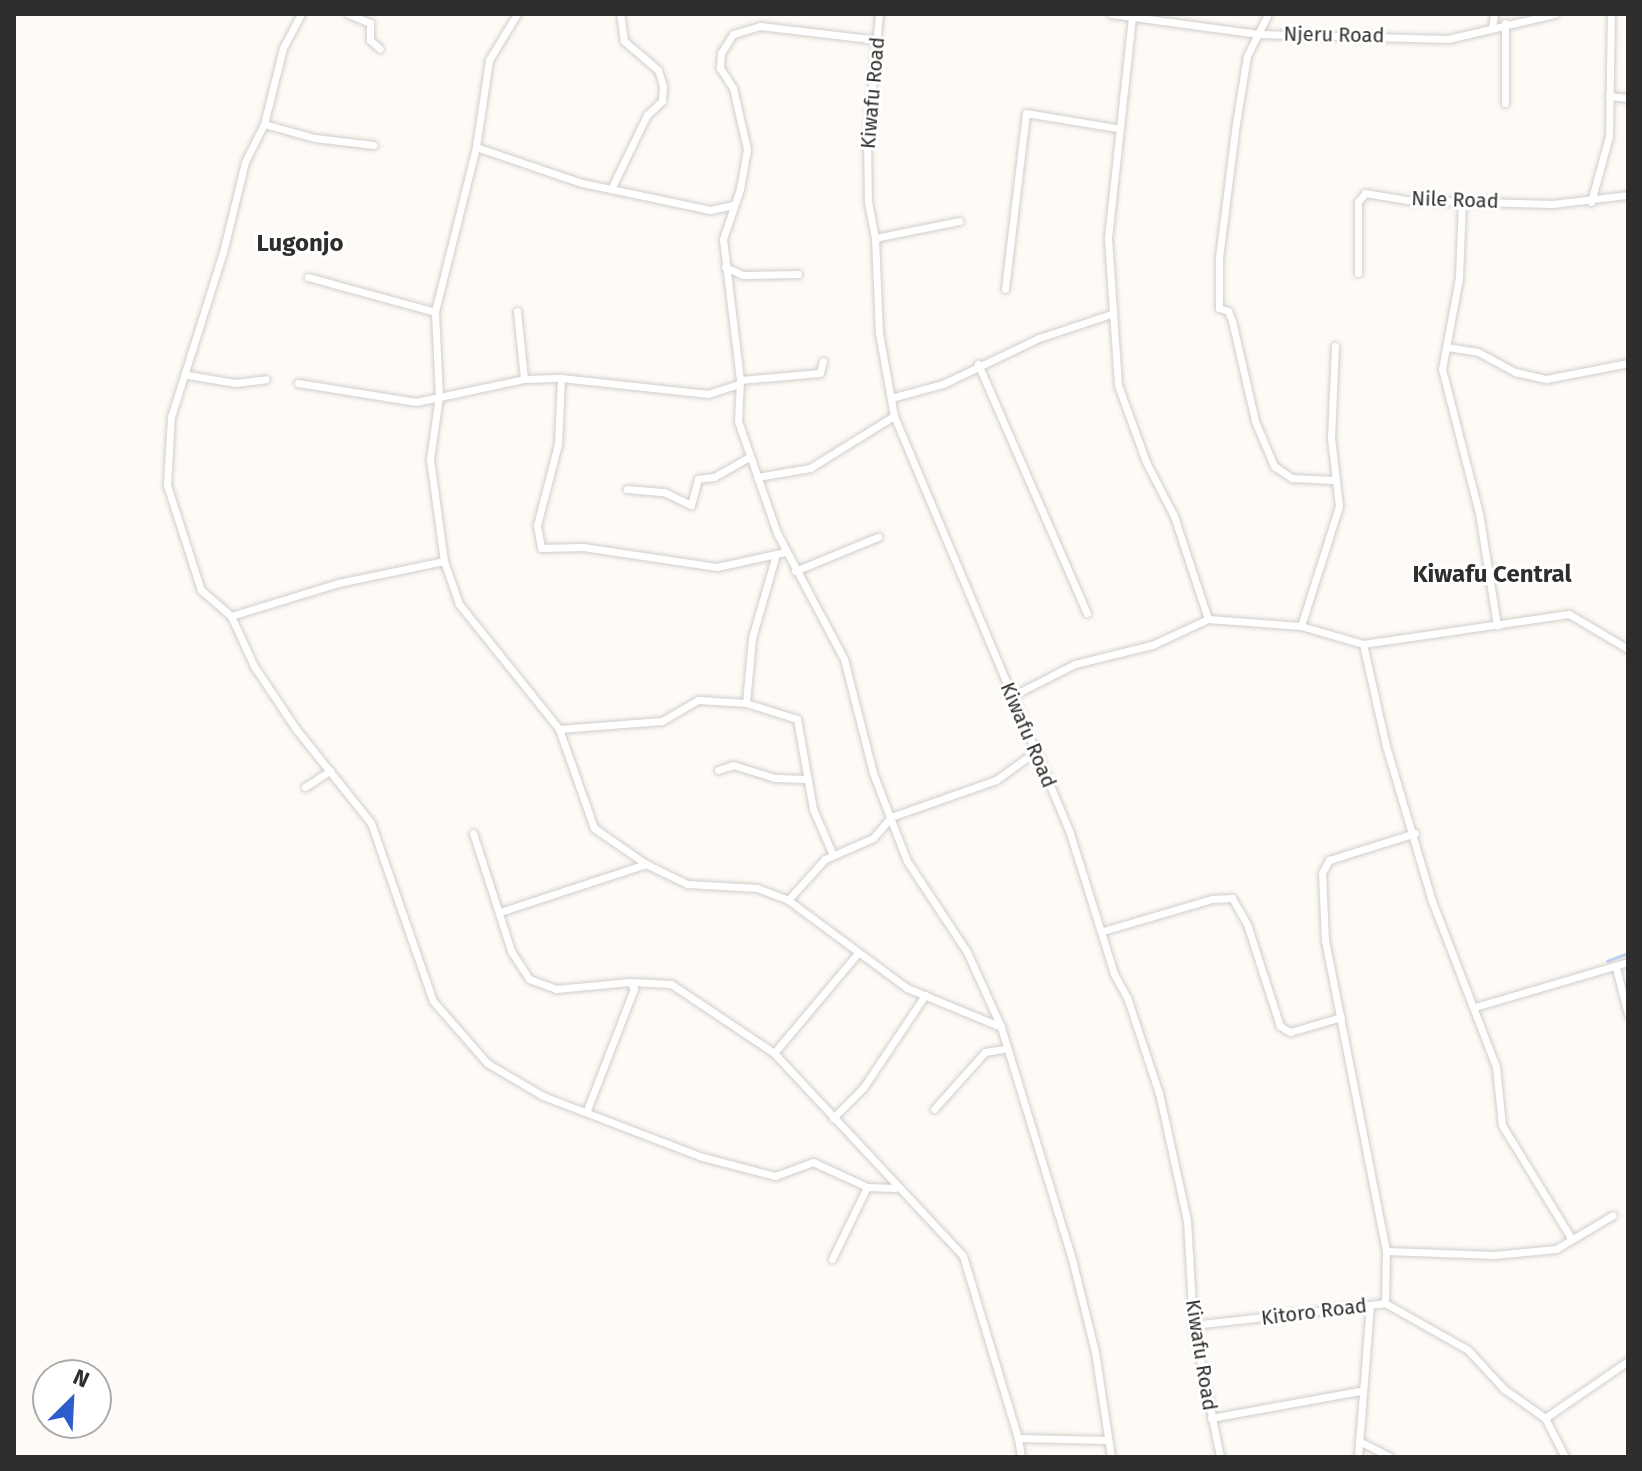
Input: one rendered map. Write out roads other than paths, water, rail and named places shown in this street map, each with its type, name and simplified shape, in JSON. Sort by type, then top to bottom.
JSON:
[{"type":"street","points":[[301,14],[283,48],[264,124],[245,162],[188,375],[171,417],[167,485],[201,590],[231,616],[254,666],[378,834],[439,1013],[504,1076],[587,1110],[653,1142],[763,1175],[775,1176],[813,1162],[867,1187],[895,1188]]},
{"type":"street","points":[[348,14],[370,23],[370,40],[380,49]]},
{"type":"street","points":[[517,14],[489,60],[476,147],[435,312],[439,396],[430,459],[444,561],[459,604],[559,729],[594,828],[646,864],[687,884],[757,888],[788,900],[857,954],[925,995],[1001,1027]]},
{"type":"street","points":[[611,189],[647,115],[662,101],[663,86],[658,70],[624,41],[620,14]]},
{"type":"street","name":"Kiwafu Road","points":[[879,14],[867,140],[879,333],[894,416],[990,652],[1014,695],[1155,1079],[1187,1220],[1193,1325],[1220,1457]]},
{"type":"street","name":"Njeru Road","points":[[1111,14],[1259,34],[1448,39],[1505,23],[1555,14]]},
{"type":"street","points":[[1268,14],[1247,56],[1219,257],[1219,308],[1228,311],[1255,421],[1274,466],[1292,478],[1333,480]]},
{"type":"street","points":[[1492,28],[1494,14]]},
{"type":"street","points":[[1591,202],[1609,136],[1611,14]]},
{"type":"street","points":[[1132,17],[1117,128],[1108,238],[1118,385],[1146,462],[1174,516],[1208,619]]},
{"type":"street","points":[[1505,23],[1505,103]]},
{"type":"street","points":[[878,40],[760,26],[745,28],[725,42],[720,68],[733,88],[747,149],[723,239],[739,382],[738,421],[785,552],[844,659],[873,773],[907,861],[967,952],[1001,1027],[1005,1049],[1038,1139],[1073,1263],[1095,1352],[1111,1457]]},
{"type":"street","points":[[1609,96],[1628,98]]},
{"type":"street","points":[[1005,289],[1026,113],[1117,128]]},
{"type":"street","points":[[264,124],[315,138],[374,145]]},
{"type":"street","points":[[476,147],[611,189],[710,210],[733,205]]},
{"type":"street","name":"Nile Road","points":[[1358,273],[1362,195],[1591,202],[1628,195]]},
{"type":"street","points":[[1462,200],[1459,278],[1442,369],[1479,513],[1497,626]]},
{"type":"street","points":[[875,238],[959,221]]},
{"type":"street","points":[[725,267],[743,275],[798,274]]},
{"type":"street","points":[[308,277],[435,312]]},
{"type":"street","points":[[517,311],[524,379]]},
{"type":"street","points":[[891,398],[943,384],[978,364],[1111,314]]},
{"type":"street","points":[[1301,626],[1339,506],[1333,480],[1335,346]]},
{"type":"street","points":[[1447,347],[1478,352],[1515,372],[1546,379],[1628,363]]},
{"type":"street","points":[[298,383],[416,402],[524,379],[561,378],[708,394],[739,382],[820,373],[823,361]]},
{"type":"street","points":[[978,364],[1087,613]]},
{"type":"street","points":[[188,375],[235,383],[266,379]]},
{"type":"street","points":[[561,378],[558,444],[537,525],[541,548],[583,547],[717,567],[775,558],[785,552]]},
{"type":"street","points":[[757,477],[810,468],[894,416]]},
{"type":"street","points":[[627,489],[664,492],[691,505],[698,479],[714,477],[749,457]]},
{"type":"street","points":[[795,571],[878,537]]},
{"type":"street","points":[[746,703],[752,638],[775,558]]},
{"type":"street","points":[[231,616],[338,583],[444,561]]},
{"type":"street","points":[[1014,695],[1075,664],[1152,645],[1208,619],[1301,626],[1363,644],[1576,616],[1628,649]]},
{"type":"street","points":[[1363,644],[1386,746],[1415,833],[1441,929],[1475,1007],[1496,1067],[1502,1125],[1571,1238]]},
{"type":"street","points":[[559,729],[662,721],[698,700],[746,703],[797,719],[806,779],[833,855]]},
{"type":"street","points":[[788,900],[833,855],[873,838],[891,817],[996,780],[1036,751]]},
{"type":"street","points":[[718,770],[733,765],[775,778],[806,779]]},
{"type":"street","points":[[305,787],[330,771]]},
{"type":"street","points":[[473,833],[518,967],[542,986],[630,982],[683,988],[774,1053],[895,1188],[951,1239],[973,1276],[1021,1457]]},
{"type":"street","points":[[1385,1303],[1386,1251],[1325,941],[1324,866],[1415,833]]},
{"type":"street","points":[[500,912],[646,864]]},
{"type":"street","points":[[1103,931],[1212,899],[1232,898],[1247,924],[1280,1026],[1290,1032],[1341,1017]]},
{"type":"street","points":[[774,1053],[857,954]]},
{"type":"street","points":[[1475,1007],[1628,962]]},
{"type":"street","points":[[1616,968],[1628,1014]]},
{"type":"street","points":[[587,1110],[634,989],[630,982]]},
{"type":"street","points":[[833,1118],[863,1088],[925,995]]},
{"type":"street","points":[[934,1109],[985,1052],[1005,1049]]},
{"type":"street","points":[[832,1259],[867,1187]]},
{"type":"street","points":[[1386,1251],[1494,1255],[1556,1249],[1613,1215]]},
{"type":"street","name":"Kitoro Road","points":[[1193,1325],[1385,1303],[1468,1350],[1504,1389],[1545,1418],[1565,1457]]},
{"type":"street","points":[[1358,1457],[1360,1391],[1370,1305]]},
{"type":"street","points":[[1545,1418],[1628,1361]]},
{"type":"street","points":[[1211,1418],[1360,1391]]},
{"type":"street","points":[[1018,1438],[1108,1440]]},
{"type":"street","points":[[1359,1441],[1390,1457]]},
{"type":"waterway","points":[[1607,961],[1628,953]]},
{"type":"district","name":"Lugonjo","points":[[300,244]]},
{"type":"district","name":"Kiwafu Central","points":[[1492,575]]}]
